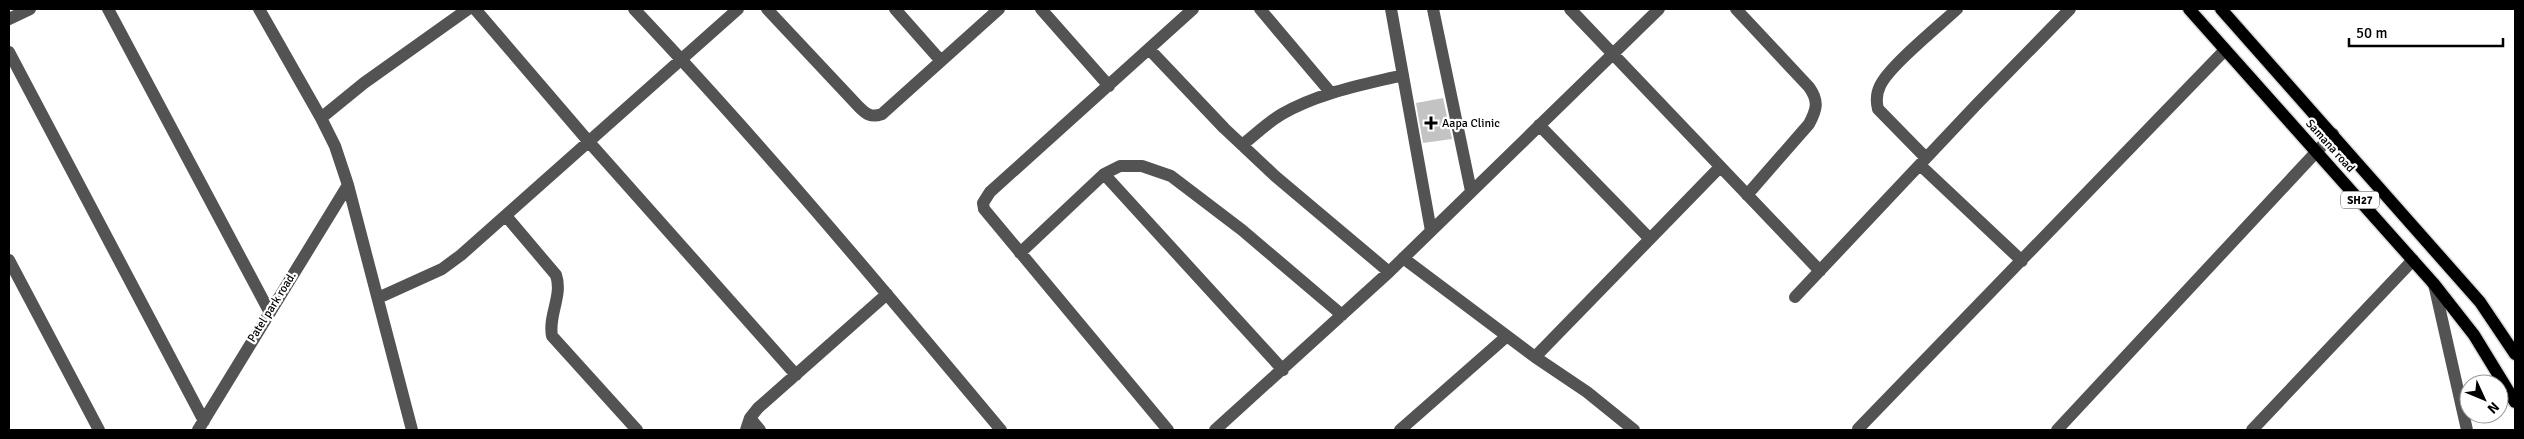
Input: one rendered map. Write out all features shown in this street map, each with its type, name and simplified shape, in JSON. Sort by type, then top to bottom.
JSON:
[{"type":"main road","name":"Samana road","points":[[2189,9],[2434,284],[2474,335],[2515,402]]},
{"type":"main road","name":"Samana road","points":[[2221,9],[2480,302],[2515,354]]},
{"type":"street","points":[[9,19],[30,9]]},
{"type":"street","points":[[108,9],[269,311]]},
{"type":"street","points":[[259,9],[335,146],[348,184],[412,430]]},
{"type":"street","points":[[321,118],[364,83],[468,9]]},
{"type":"street","points":[[475,9],[589,142],[796,375]]},
{"type":"street","points":[[634,9],[681,58],[887,294],[1001,430]]},
{"type":"street","points":[[378,298],[451,263],[738,9]]},
{"type":"street","points":[[767,9],[859,107],[872,116],[882,114],[999,9]]},
{"type":"street","points":[[895,9],[941,61]]},
{"type":"street","points":[[1041,9],[1109,86]]},
{"type":"street","points":[[1260,9],[1331,93]]},
{"type":"street","points":[[1390,9],[1431,231]]},
{"type":"street","points":[[1433,9],[1471,192]]},
{"type":"street","points":[[1570,9],[1820,271]]},
{"type":"street","points":[[1215,430],[1389,272],[1659,9]]},
{"type":"street","points":[[1957,9],[1893,69],[1880,85],[1876,99],[1878,109],[1923,161],[2022,261]]},
{"type":"street","points":[[1795,297],[2070,9]]},
{"type":"street","points":[[1168,430],[984,209],[985,198],[1109,86],[1189,10]]},
{"type":"street","points":[[1741,10],[1817,98],[1816,111],[1809,124],[1747,195]]},
{"type":"street","points":[[1149,49],[1242,145],[1275,176],[1389,272]]},
{"type":"street","points":[[1858,429],[2225,50]]},
{"type":"street","points":[[9,52],[200,426]]},
{"type":"street","points":[[1242,145],[1280,115],[1331,93],[1403,74]]},
{"type":"street","points":[[1538,125],[1650,239]]},
{"type":"street","points":[[2057,430],[2315,151],[2333,134]]},
{"type":"street","points":[[1020,253],[1104,174],[1120,166],[1142,166],[1171,176],[1242,230],[1342,315]]},
{"type":"street","points":[[1535,357],[1720,167]]},
{"type":"street","points":[[1104,174],[1283,370]]},
{"type":"street","name":"Patel park road.","points":[[200,426],[348,184]]},
{"type":"street","points":[[506,216],[556,275],[559,285],[550,327],[552,336],[637,430]]},
{"type":"street","points":[[1403,258],[1506,336],[1587,392],[1634,430]]},
{"type":"street","points":[[9,260],[99,430]]},
{"type":"street","points":[[2252,430],[2414,260]]},
{"type":"street","points":[[2434,284],[2467,430]]},
{"type":"street","points":[[760,430],[748,424],[758,408],[887,294]]},
{"type":"street","points":[[1400,430],[1506,336]]},
{"type":"building","points":[[1443,98],[1452,139],[1423,143],[1416,103]]},
{"type":"place","name":"Aapa Clinic","points":[[1431,123]]}]
